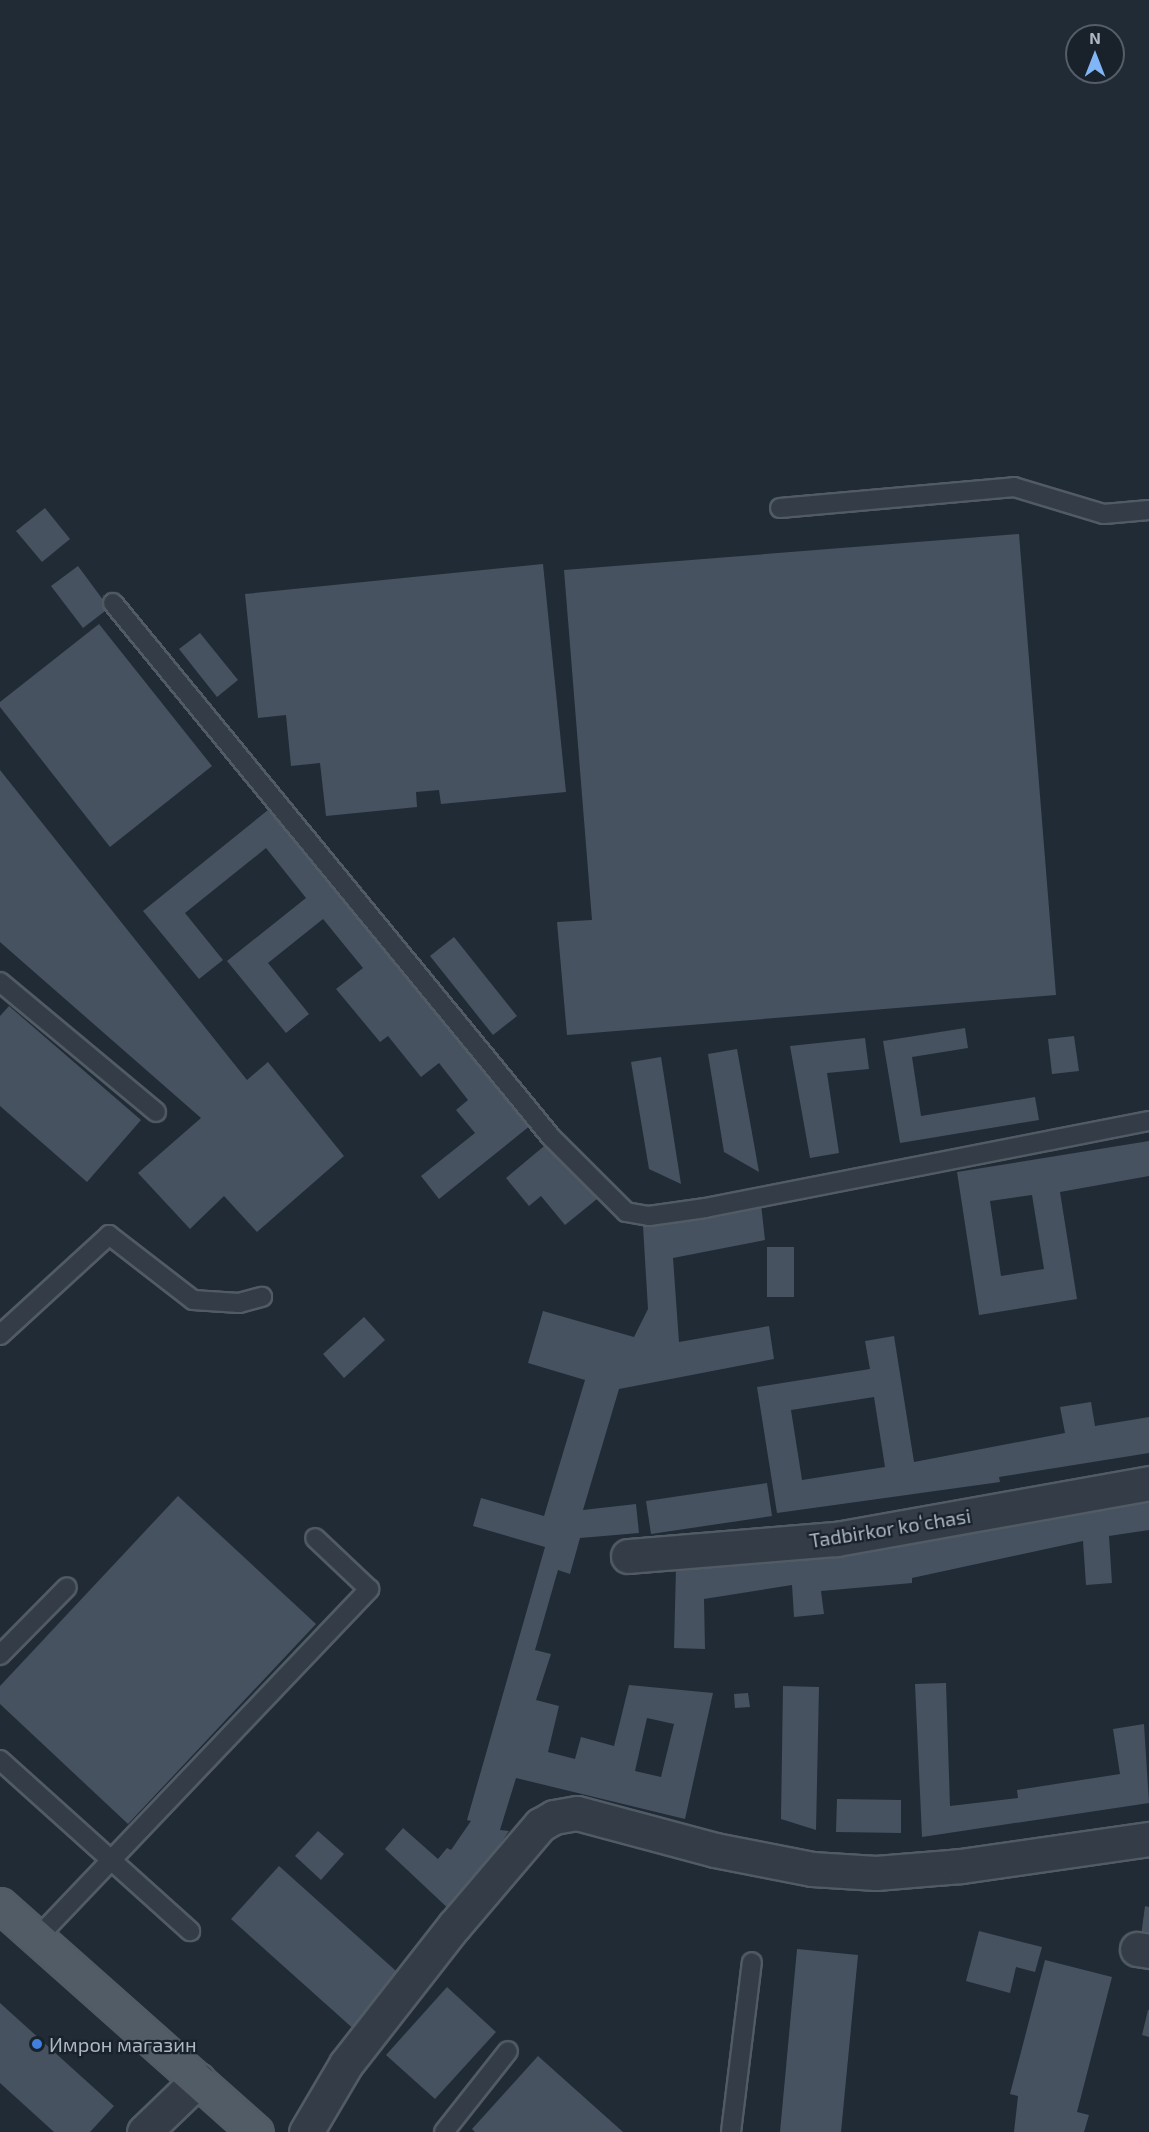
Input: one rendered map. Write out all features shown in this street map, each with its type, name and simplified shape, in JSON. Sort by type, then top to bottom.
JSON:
[{"type":"main road","points":[[0,1905],[256,2132]]},
{"type":"street","name":"Tadbirkor koʻchasi","points":[[628,1556],[836,1539],[1149,1483]]},
{"type":"street","points":[[306,2132],[346,2064],[454,1926],[540,1825],[554,1817],[577,1813],[715,1850],[812,1869],[876,1873],[961,1866],[1149,1839]]},
{"type":"street","points":[[144,2132],[198,2080]]},
{"type":"lane","points":[[780,508],[1014,487],[1104,514],[1149,510]]},
{"type":"lane","points":[[113,603],[551,1137],[626,1212],[649,1216],[705,1208],[1149,1120]]},
{"type":"lane","points":[[0,982],[156,1112]]},
{"type":"lane","points":[[0,1335],[109,1235],[193,1300],[239,1303],[262,1297]]},
{"type":"lane","points":[[37,1938],[369,1589],[315,1538]]},
{"type":"lane","points":[[0,1655],[67,1587]]},
{"type":"lane","points":[[0,1760],[190,1931]]},
{"type":"lane","points":[[731,2132],[752,1962]]},
{"type":"lane","points":[[444,2132],[508,2051]]},
{"type":"building","points":[[45,508],[70,539],[42,562],[16,531]]},
{"type":"building","points":[[1019,534],[1056,995],[567,1035],[557,922],[592,920],[564,570]]},
{"type":"building","points":[[543,564],[566,792],[441,804],[439,790],[416,792],[417,807],[326,816],[320,763],[291,766],[286,715],[258,718],[245,594]]},
{"type":"building","points":[[78,566],[109,608],[83,628],[51,586]]},
{"type":"building","points":[[99,624],[212,766],[110,847],[0,707],[0,702]]},
{"type":"building","points":[[200,633],[238,680],[217,697],[179,649]]},
{"type":"building","points":[[0,770],[247,1080],[268,1062],[344,1156],[257,1232],[224,1196],[190,1229],[138,1173],[201,1118],[0,942]]},
{"type":"building","points":[[273,806],[531,1125],[439,1199],[421,1176],[475,1133],[456,1110],[468,1100],[439,1063],[421,1077],[388,1036],[380,1042],[336,989],[363,968],[323,919],[268,963],[309,1014],[286,1033],[227,961],[306,898],[266,848],[185,913],[223,960],[199,979],[143,911]]},
{"type":"building","points":[[454,937],[517,1016],[493,1035],[430,956]]},
{"type":"building","points":[[9,1006],[141,1120],[87,1182],[0,1106],[0,1016]]},
{"type":"building","points":[[965,1028],[968,1048],[912,1057],[921,1116],[1035,1097],[1039,1120],[900,1143],[883,1041]]},
{"type":"building","points":[[1074,1036],[1079,1071],[1052,1074],[1048,1039]]},
{"type":"building","points":[[865,1038],[869,1069],[827,1073],[839,1153],[810,1158],[790,1046]]},
{"type":"building","points":[[737,1049],[759,1172],[724,1152],[708,1054]]},
{"type":"building","points":[[661,1057],[681,1184],[649,1169],[631,1062]]},
{"type":"building","points":[[1149,1141],[1149,1176],[1060,1192],[1077,1299],[979,1315],[957,1172]],"holes":[[[1032,1195],[1044,1269],[1001,1276],[990,1201]]]},
{"type":"building","points":[[549,1142],[597,1199],[565,1225],[541,1196],[529,1206],[506,1178]]},
{"type":"building","points":[[761,1204],[765,1240],[673,1258],[679,1342],[769,1326],[774,1359],[619,1389],[583,1510],[636,1504],[639,1533],[580,1538],[570,1574],[558,1570],[535,1650],[551,1654],[536,1700],[559,1706],[548,1752],[575,1759],[581,1737],[614,1746],[629,1685],[713,1693],[685,1819],[516,1778],[500,1830],[509,1831],[453,1913],[385,1849],[403,1828],[438,1859],[447,1848],[451,1850],[471,1821],[467,1820],[545,1547],[473,1526],[481,1498],[544,1516],[585,1380],[528,1363],[543,1311],[634,1337],[648,1309],[643,1226]],"holes":[[[647,1718],[674,1724],[661,1777],[635,1771]]]},
{"type":"building","points":[[767,1247],[794,1247],[794,1297],[767,1297]]},
{"type":"building","points":[[364,1317],[385,1340],[344,1378],[323,1354]]},
{"type":"building","points":[[894,1336],[914,1462],[1065,1433],[1060,1407],[1091,1402],[1095,1426],[1149,1417],[1149,1453],[999,1477],[1000,1482],[777,1513],[757,1387],[870,1369],[865,1341]],"holes":[[[874,1397],[885,1467],[802,1480],[791,1410]]]},
{"type":"building","points":[[767,1483],[772,1516],[651,1534],[646,1501]]},
{"type":"building","points":[[1149,1495],[1149,1530],[1109,1536],[1112,1583],[1086,1585],[1083,1541],[912,1578],[912,1583],[821,1591],[824,1614],[794,1617],[792,1585],[704,1599],[705,1649],[674,1648],[676,1568]]},
{"type":"building","points":[[178,1496],[316,1624],[128,1824],[0,1704],[0,1686]]},
{"type":"building","points":[[946,1683],[950,1806],[1018,1798],[1017,1790],[1120,1774],[1113,1729],[1144,1724],[1149,1803],[922,1837],[915,1684]]},
{"type":"building","points":[[783,1686],[819,1687],[816,1830],[781,1819]]},
{"type":"building","points":[[748,1693],[750,1707],[735,1708],[734,1694]]},
{"type":"building","points":[[837,1799],[901,1800],[901,1833],[836,1832]]},
{"type":"building","points":[[318,1831],[344,1854],[321,1880],[295,1856]]},
{"type":"building","points":[[279,1866],[405,1979],[357,2032],[231,1919]]},
{"type":"building","points":[[1145,1906],[1149,1907],[1149,1937],[1141,1936]]},
{"type":"building","points":[[979,1931],[1042,1947],[1035,1972],[1016,1967],[1010,1993],[966,1981]]},
{"type":"building","points":[[797,1949],[858,1955],[841,2132],[780,2132]]},
{"type":"building","points":[[1045,1960],[1112,1977],[1077,2112],[1089,2115],[1084,2132],[1014,2132],[1018,2096],[1010,2094]]},
{"type":"building","points":[[447,1987],[496,2032],[435,2099],[386,2055]]},
{"type":"building","points":[[0,2003],[114,2106],[90,2132],[54,2132],[0,2083]]},
{"type":"building","points":[[1149,2010],[1149,2037],[1142,2035]]},
{"type":"building","points":[[538,2056],[623,2132],[475,2132],[472,2129]]},
{"type":"place","name":"Имрон магазин","points":[[37,2044]]}]
